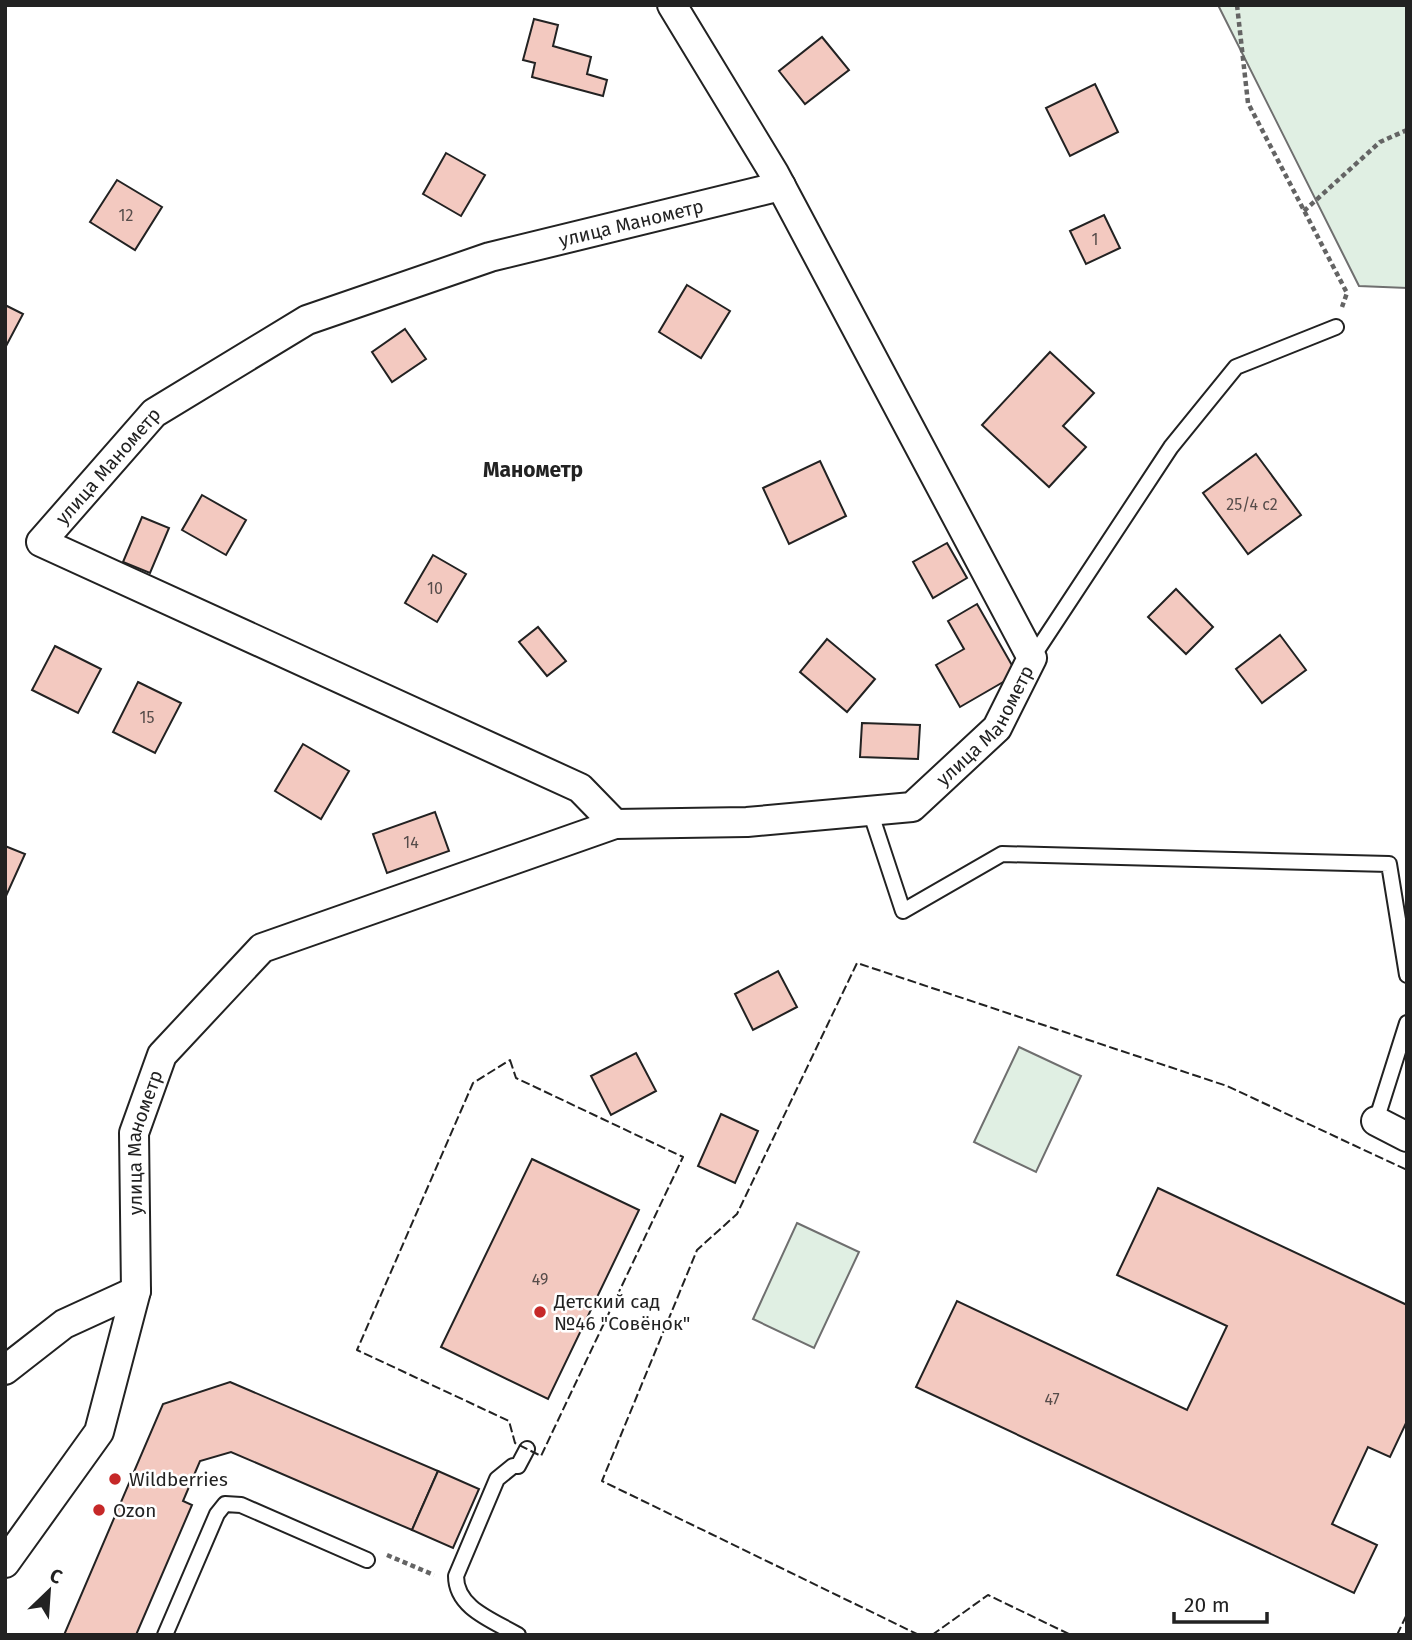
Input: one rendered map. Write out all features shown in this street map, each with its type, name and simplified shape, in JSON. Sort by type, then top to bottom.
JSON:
[{"type":"street","name":"улица Манометр","points":[[7,1559],[99,1432],[136,1291],[134,1133],[162,1055],[262,948],[615,824],[747,822],[912,807],[997,728],[1032,658],[781,186],[671,5]]},
{"type":"street","name":"улица Манометр","points":[[615,824],[580,788],[41,542],[154,413],[307,320],[490,257],[781,186]]},
{"type":"street","points":[[1376,1121],[1407,1137]]},
{"type":"street","points":[[5,1370],[64,1324],[136,1291]]},
{"type":"lane","points":[[1032,658],[1171,447],[1236,367],[1336,327]]},
{"type":"lane","points":[[870,811],[903,911],[1002,854],[1389,864],[1407,975]]},
{"type":"lane","points":[[1376,1121],[1407,1023]]},
{"type":"lane","points":[[517,1635],[466,1603],[456,1591],[456,1576],[497,1479],[513,1466],[518,1466],[527,1449]]},
{"type":"lane","points":[[164,1635],[217,1514],[225,1504],[241,1505],[367,1560]]},
{"type":"path","points":[[1237,5],[1248,103],[1347,293],[1336,327]]},
{"type":"path","points":[[1304,211],[1380,142],[1407,130]]},
{"type":"path","points":[[367,1560],[373,1548],[436,1577],[456,1576]]},
{"type":"green space","points":[[1218,5],[1407,5],[1407,288],[1359,286]]},
{"type":"green space","points":[[1019,1047],[1081,1076],[1036,1172],[974,1142]]},
{"type":"green space","points":[[797,1223],[859,1252],[814,1348],[753,1319]]},
{"type":"building","points":[[534,19],[558,25],[553,46],[591,57],[587,74],[607,80],[603,96],[532,77],[535,63],[523,60]]},
{"type":"building","points":[[822,37],[849,70],[805,104],[779,71]]},
{"type":"building","points":[[1095,84],[1118,132],[1070,156],[1046,108]]},
{"type":"building","points":[[446,153],[485,175],[461,216],[423,194]]},
{"type":"building","points":[[117,180],[162,207],[135,250],[90,222]]},
{"type":"building","points":[[1104,215],[1120,248],[1086,264],[1070,231]]},
{"type":"building","points":[[687,285],[730,311],[701,358],[659,332]]},
{"type":"building","points":[[5,305],[23,314],[5,348]]},
{"type":"building","points":[[405,329],[426,359],[392,382],[372,352]]},
{"type":"building","points":[[1050,352],[1094,393],[1063,426],[1086,447],[1049,487],[982,425]]},
{"type":"building","points":[[1256,454],[1301,515],[1248,554],[1203,493]]},
{"type":"building","points":[[820,461],[846,516],[789,544],[763,488]]},
{"type":"building","points":[[202,495],[246,520],[226,555],[182,530]]},
{"type":"building","points":[[142,517],[169,528],[150,573],[123,562]]},
{"type":"building","points":[[947,543],[967,578],[933,598],[913,562]]},
{"type":"building","points":[[433,555],[466,574],[437,622],[405,603]]},
{"type":"building","points":[[1176,589],[1213,627],[1186,654],[1148,617]]},
{"type":"building","points":[[977,604],[1017,674],[960,707],[936,665],[964,649],[948,621]]},
{"type":"building","points":[[538,627],[566,661],[547,676],[519,642]]},
{"type":"building","points":[[1280,635],[1306,670],[1262,703],[1236,669]]},
{"type":"building","points":[[827,639],[875,679],[847,712],[800,672]]},
{"type":"building","points":[[55,646],[101,669],[78,713],[32,690]]},
{"type":"building","points":[[138,682],[181,703],[155,753],[113,732]]},
{"type":"building","points":[[862,723],[920,725],[918,759],[860,757]]},
{"type":"building","points":[[303,744],[349,771],[321,819],[275,791]]},
{"type":"building","points":[[435,812],[449,851],[387,873],[373,834]]},
{"type":"building","points":[[5,846],[25,854],[6,896],[5,896]]},
{"type":"building","points":[[778,971],[797,1007],[753,1030],[735,994]]},
{"type":"building","points":[[636,1053],[656,1091],[611,1115],[591,1076]]},
{"type":"building","points":[[721,1114],[758,1131],[735,1183],[698,1166]]},
{"type":"building","points":[[532,1159],[639,1210],[548,1399],[441,1347]]},
{"type":"building","points":[[1158,1188],[1407,1305],[1407,1421],[1390,1457],[1368,1447],[1332,1524],[1377,1545],[1354,1593],[916,1387],[957,1301],[1187,1410],[1227,1326],[1117,1275]]},
{"type":"building","points":[[230,1382],[438,1471],[412,1530],[231,1452],[200,1461],[183,1501],[192,1505],[136,1635],[64,1635],[163,1404]]},
{"type":"building","points":[[438,1471],[479,1489],[453,1548],[412,1530]]},
{"type":"fence","points":[[919,1635],[602,1481],[697,1250],[737,1214],[857,963],[1227,1086],[1407,1170]]},
{"type":"fence","points":[[510,1060],[516,1078],[683,1157],[541,1456],[515,1443],[509,1421],[357,1350],[473,1083],[510,1060]]},
{"type":"fence","points":[[932,1635],[988,1595],[1071,1635]]},
{"type":"fence","points":[[1397,1635],[1407,1614]]},
{"type":"place","name":"Детский сад №46 \"Совёнок\"","points":[[540,1312]]},
{"type":"place","name":"Wildberries","points":[[115,1479]]},
{"type":"place","name":"Ozon","points":[[99,1510]]},
{"type":"district","name":"Манометр","points":[[533,470]]}]
